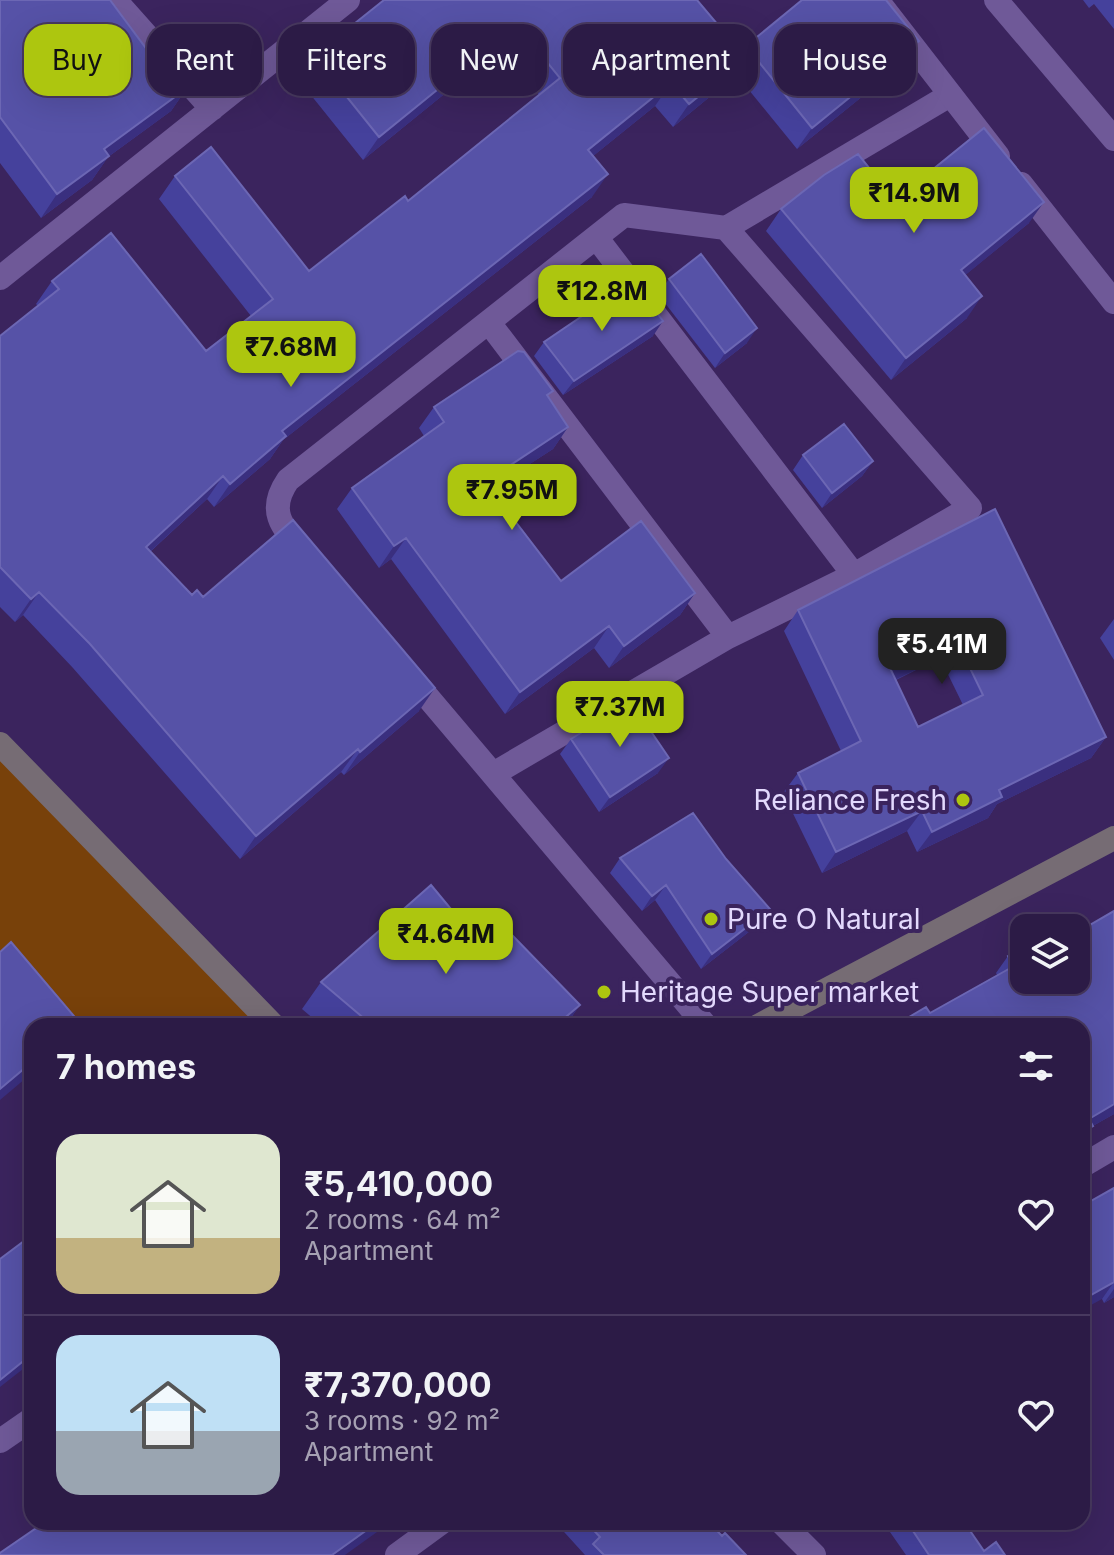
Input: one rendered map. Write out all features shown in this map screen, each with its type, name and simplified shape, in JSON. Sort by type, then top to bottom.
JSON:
[{"type":"main road","points":[[0,744],[266,1018]]},
{"type":"main road","points":[[773,1018],[1114,838]]},
{"type":"street","points":[[115,0],[212,109]]},
{"type":"street","points":[[0,278],[348,0]]},
{"type":"street","points":[[877,0],[1114,302]]},
{"type":"street","points":[[996,0],[1114,139]]},
{"type":"street","points":[[323,574],[283,527],[277,496],[288,480],[490,324],[624,215],[726,228],[950,95]]},
{"type":"street","points":[[493,774],[728,637],[854,575],[970,508],[726,228]]},
{"type":"street","points":[[596,237],[854,575]]},
{"type":"street","points":[[490,324],[728,637]]},
{"type":"street","points":[[393,656],[699,1018]]},
{"type":"street","points":[[1090,1161],[1114,1147]]},
{"type":"street","points":[[0,1441],[24,1424]]},
{"type":"street","points":[[397,1555],[431,1530]]},
{"type":"street","points":[[789,1530],[814,1555]]},
{"type":"shaded area","points":[[0,744],[266,1018],[65,1018],[0,952]]},
{"type":"building","points":[[0,0],[110,0],[128,24],[24,24],[24,96],[131,96],[131,28],[147,50],[147,96],[176,96],[104,149],[109,156],[57,194],[0,117]]},
{"type":"building","points":[[384,0],[697,0],[717,24],[563,24],[563,96],[655,96],[588,150],[608,174],[282,431],[286,436],[230,484],[223,476],[146,547],[192,595],[197,590],[203,597],[293,520],[435,688],[256,836],[90,644],[39,592],[31,599],[0,567],[0,336],[59,289],[52,281],[111,233],[206,351],[273,299],[175,176],[211,147],[309,271],[405,196],[408,201],[538,96],[547,96],[547,89],[560,78],[547,62],[547,24],[431,24],[431,95],[379,137],[346,96],[415,96],[415,24],[354,24]]},
{"type":"building","points":[[802,0],[886,0],[905,24],[774,24],[774,81],[758,61],[758,36]]},
{"type":"building","points":[[682,96],[699,96],[689,104]]},
{"type":"building","points":[[786,96],[851,96],[812,128]]},
{"type":"building","points":[[984,128],[1044,202],[961,270],[982,296],[906,358],[781,209],[824,175],[858,154],[895,200]]},
{"type":"building","points":[[701,254],[757,328],[725,353],[669,279]]},
{"type":"building","points":[[625,287],[636,303],[645,297],[663,321],[574,381],[544,342]]},
{"type":"building","points":[[518,351],[524,352],[553,391],[547,395],[568,427],[485,482],[561,581],[641,521],[695,593],[624,646],[609,626],[520,692],[406,538],[394,546],[352,488],[444,422],[434,407]]},
{"type":"building","points":[[844,424],[873,461],[832,493],[803,455]]},
{"type":"building","points":[[995,509],[1106,737],[999,790],[1002,797],[932,832],[922,811],[836,852],[798,773],[861,741],[798,610]],"holes":[[[955,637],[983,695],[918,727],[890,668]]]},
{"type":"building","points":[[631,702],[669,758],[610,797],[571,739]]},
{"type":"building","points":[[693,813],[726,859],[770,909],[712,954],[666,885],[652,896],[620,858]]},
{"type":"building","points":[[431,885],[489,955],[511,934],[580,1005],[565,1018],[364,1018],[321,982]]},
{"type":"building","points":[[1114,911],[1114,1104],[1090,1118],[1090,1018],[907,1018],[926,1007],[930,1013],[1010,968],[1010,994],[1090,994],[1090,925]]},
{"type":"building","points":[[11,942],[76,1018],[24,1018],[24,1069],[0,1089],[0,952]]},
{"type":"building","points":[[1114,1188],[1114,1282],[1090,1296],[1090,1202]]},
{"type":"building","points":[[24,1241],[24,1360],[0,1380],[0,1259]]},
{"type":"building","points":[[33,1530],[367,1530],[332,1555],[0,1553]]},
{"type":"building","points":[[593,1530],[716,1530],[722,1536],[725,1533],[746,1555],[604,1555],[593,1544],[600,1537]]},
{"type":"building","points":[[912,1530],[970,1530],[984,1551],[996,1542],[1005,1555],[929,1555]]},
{"type":"place","name":"Reliance Fresh","points":[[963,800]]},
{"type":"place","name":"Pure O Natural","points":[[711,919]]},
{"type":"place","name":"Heritage Super market","points":[[604,992]]}]
